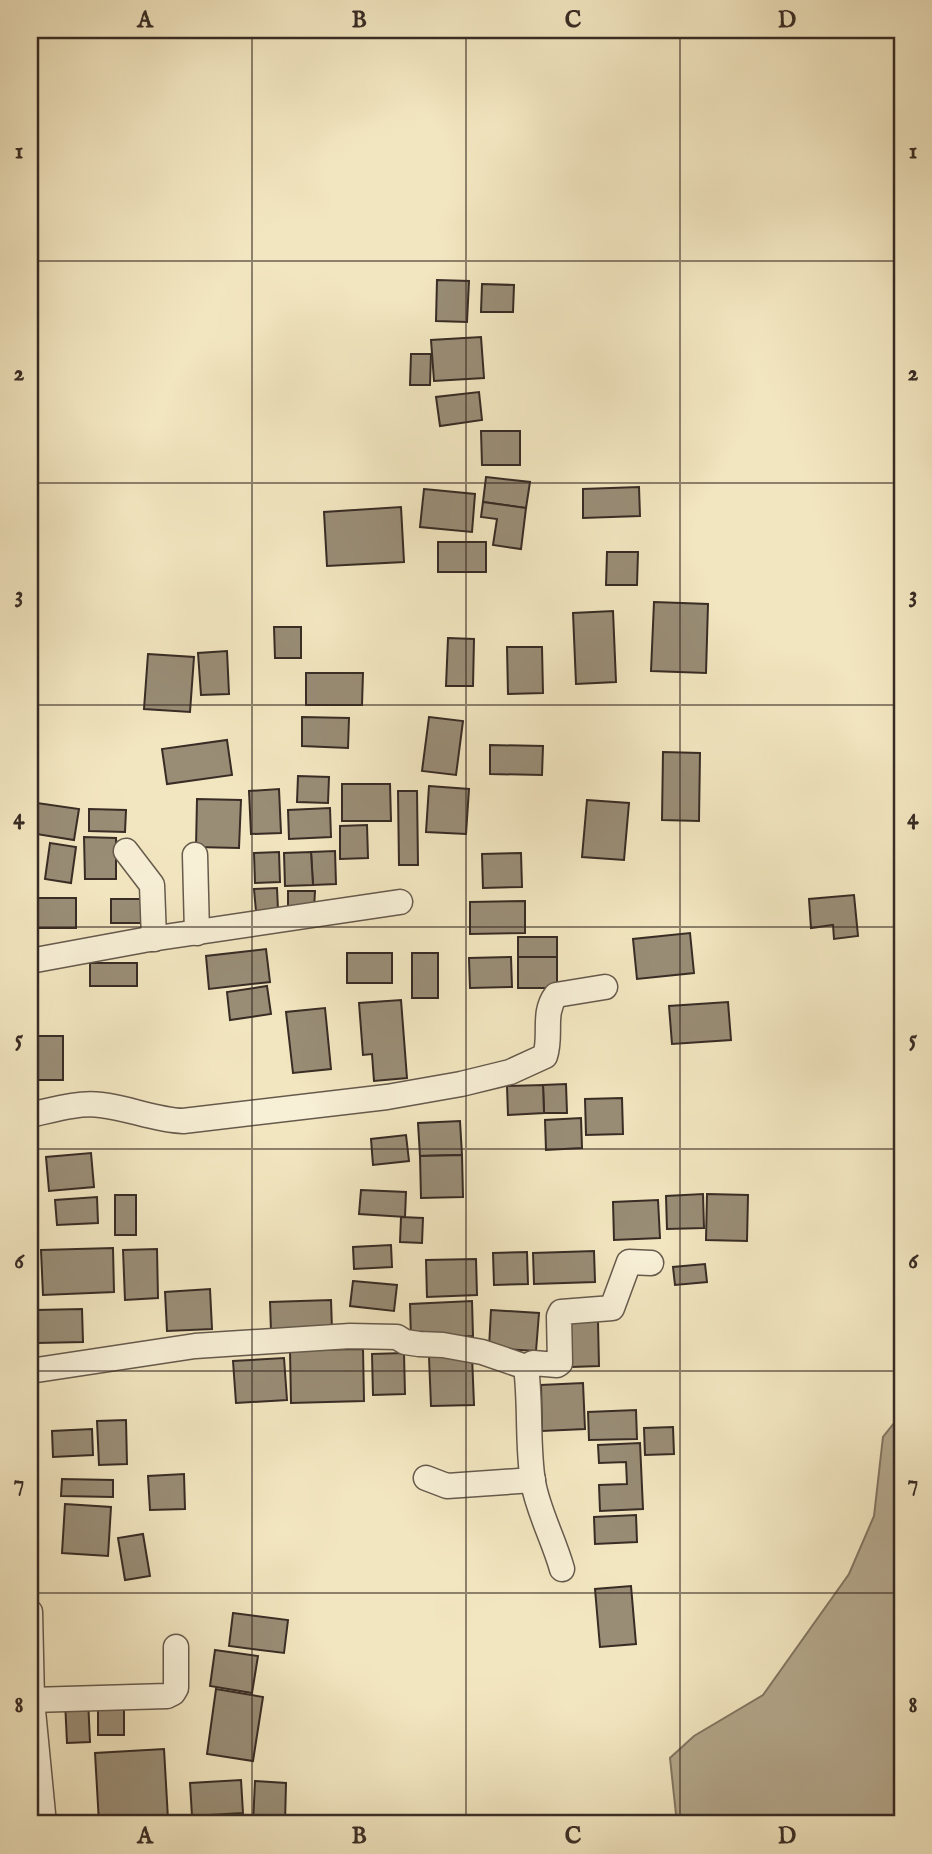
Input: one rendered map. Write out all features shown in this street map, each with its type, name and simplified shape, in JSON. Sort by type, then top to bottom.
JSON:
[{"type":"street","points":[[126,851],[152,885],[154,939]]},
{"type":"street","points":[[194,855],[197,933]]},
{"type":"street","points":[[30,961],[154,939],[400,902]]},
{"type":"street","points":[[30,1115],[83,1104],[104,1105],[165,1120],[183,1121],[387,1097],[461,1084],[510,1072],[545,1056],[548,1046],[548,1009],[556,995],[605,987]]},
{"type":"street","points":[[30,1371],[195,1346],[350,1336],[397,1336],[405,1342],[482,1352],[526,1367],[533,1363],[557,1365],[560,1363],[561,1312],[612,1308],[629,1262],[651,1263]]},
{"type":"street","points":[[526,1367],[533,1480],[538,1504],[555,1543],[562,1569]]},
{"type":"street","points":[[425,1478],[447,1486],[533,1480]]},
{"type":"street","points":[[30,1612],[32,1700],[44,1824]]},
{"type":"street","points":[[32,1700],[167,1696],[176,1688],[176,1647]]},
{"type":"shaded area","points":[[902,1413],[902,1824],[677,1824],[670,1758],[694,1736],[763,1695],[849,1574],[874,1516],[883,1437]]},
{"type":"building","points":[[437,280],[469,281],[467,322],[436,321]]},
{"type":"building","points":[[482,284],[514,285],[513,312],[481,312]]},
{"type":"building","points":[[481,337],[484,378],[434,381],[431,340]]},
{"type":"building","points":[[411,354],[431,354],[430,385],[410,385]]},
{"type":"building","points":[[479,392],[482,420],[440,426],[436,397]]},
{"type":"building","points":[[481,431],[520,431],[520,465],[482,465]]},
{"type":"building","points":[[486,477],[530,482],[526,508],[483,502]]},
{"type":"building","points":[[639,487],[640,516],[583,518],[583,489]]},
{"type":"building","points":[[424,489],[475,494],[472,532],[420,527]]},
{"type":"building","points":[[483,502],[526,508],[521,549],[493,545],[497,519],[481,517]]},
{"type":"building","points":[[401,507],[404,562],[327,566],[324,512]]},
{"type":"building","points":[[438,542],[486,542],[486,572],[438,572]]},
{"type":"building","points":[[607,552],[638,552],[637,585],[606,585]]},
{"type":"building","points":[[654,602],[708,604],[706,673],[651,671]]},
{"type":"building","points":[[613,611],[616,682],[576,684],[573,613]]},
{"type":"building","points":[[274,627],[301,627],[301,658],[275,658]]},
{"type":"building","points":[[448,638],[474,639],[473,686],[446,686]]},
{"type":"building","points":[[507,647],[542,647],[543,693],[508,694]]},
{"type":"building","points":[[227,651],[229,694],[201,695],[198,653]]},
{"type":"building","points":[[148,654],[194,657],[190,712],[144,709]]},
{"type":"building","points":[[306,673],[363,673],[362,705],[306,705]]},
{"type":"building","points":[[302,717],[349,718],[348,748],[302,746]]},
{"type":"building","points":[[429,717],[463,721],[456,775],[422,771]]},
{"type":"building","points":[[227,740],[232,775],[167,784],[162,749]]},
{"type":"building","points":[[490,745],[543,746],[542,775],[490,774]]},
{"type":"building","points":[[663,752],[700,753],[699,821],[662,820]]},
{"type":"building","points":[[298,776],[329,777],[328,803],[297,802]]},
{"type":"building","points":[[342,784],[390,784],[391,821],[342,821]]},
{"type":"building","points":[[429,786],[469,789],[466,834],[426,832]]},
{"type":"building","points":[[279,789],[281,833],[251,834],[249,791]]},
{"type":"building","points":[[398,791],[417,791],[418,865],[399,865]]},
{"type":"building","points":[[197,799],[241,800],[239,848],[196,847]]},
{"type":"building","points":[[587,800],[629,803],[624,860],[582,857]]},
{"type":"building","points":[[30,802],[79,809],[74,840],[30,833]]},
{"type":"building","points":[[330,808],[331,837],[289,839],[288,810]]},
{"type":"building","points":[[89,809],[126,810],[125,832],[89,831]]},
{"type":"building","points":[[367,825],[368,858],[340,859],[340,826]]},
{"type":"building","points":[[84,837],[116,838],[116,879],[85,879]]},
{"type":"building","points":[[50,843],[76,847],[71,883],[45,879]]},
{"type":"building","points":[[335,851],[336,884],[313,885],[311,852]]},
{"type":"building","points":[[279,852],[280,882],[255,883],[254,853]]},
{"type":"building","points":[[311,852],[313,885],[285,886],[284,853]]},
{"type":"building","points":[[521,853],[522,887],[483,888],[482,854]]},
{"type":"building","points":[[277,888],[278,910],[256,911],[254,889]]},
{"type":"building","points":[[288,891],[315,891],[314,909],[288,909]]},
{"type":"building","points":[[854,895],[858,936],[834,939],[833,925],[811,928],[809,899]]},
{"type":"building","points":[[34,898],[76,898],[76,928],[34,928]]},
{"type":"building","points":[[111,899],[141,899],[141,923],[111,923]]},
{"type":"building","points":[[525,901],[525,933],[470,934],[470,902]]},
{"type":"building","points":[[690,933],[694,973],[637,979],[633,939]]},
{"type":"building","points":[[518,937],[557,937],[557,957],[518,957]]},
{"type":"building","points":[[266,949],[270,982],[209,989],[206,956]]},
{"type":"building","points":[[347,953],[392,953],[392,983],[347,983]]},
{"type":"building","points":[[412,953],[438,953],[438,998],[412,998]]},
{"type":"building","points":[[511,957],[512,987],[470,988],[469,958]]},
{"type":"building","points":[[518,957],[557,957],[557,988],[518,988]]},
{"type":"building","points":[[90,963],[137,963],[137,986],[90,986]]},
{"type":"building","points":[[267,986],[271,1014],[230,1020],[227,992]]},
{"type":"building","points":[[401,1000],[407,1078],[374,1081],[372,1054],[363,1055],[359,1003]]},
{"type":"building","points":[[728,1002],[731,1040],[672,1044],[669,1006]]},
{"type":"building","points":[[325,1008],[331,1069],[293,1073],[286,1012]]},
{"type":"building","points":[[32,1036],[63,1036],[63,1080],[32,1080]]},
{"type":"building","points":[[566,1084],[567,1113],[544,1113],[543,1085]]},
{"type":"building","points":[[543,1085],[544,1113],[508,1115],[507,1086]]},
{"type":"building","points":[[622,1098],[623,1134],[586,1135],[585,1099]]},
{"type":"building","points":[[581,1118],[582,1148],[546,1150],[545,1120]]},
{"type":"building","points":[[460,1121],[462,1155],[420,1156],[418,1123]]},
{"type":"building","points":[[406,1135],[409,1161],[373,1165],[371,1139]]},
{"type":"building","points":[[91,1153],[94,1187],[49,1191],[46,1157]]},
{"type":"building","points":[[462,1155],[463,1197],[421,1198],[420,1156]]},
{"type":"building","points":[[361,1190],[406,1192],[405,1217],[359,1214]]},
{"type":"building","points":[[703,1194],[704,1228],[667,1229],[666,1196]]},
{"type":"building","points":[[707,1194],[748,1195],[747,1241],[706,1240]]},
{"type":"building","points":[[115,1195],[136,1195],[136,1235],[115,1235]]},
{"type":"building","points":[[97,1197],[98,1223],[57,1225],[55,1200]]},
{"type":"building","points":[[658,1200],[660,1238],[614,1240],[613,1202]]},
{"type":"building","points":[[401,1217],[423,1218],[422,1243],[400,1242]]},
{"type":"building","points":[[391,1245],[392,1267],[354,1269],[353,1247]]},
{"type":"building","points":[[113,1248],[114,1292],[43,1295],[41,1250]]},
{"type":"building","points":[[157,1249],[158,1298],[125,1300],[123,1250]]},
{"type":"building","points":[[594,1251],[595,1282],[534,1284],[533,1253]]},
{"type":"building","points":[[527,1252],[528,1284],[494,1285],[493,1253]]},
{"type":"building","points":[[476,1259],[477,1295],[427,1297],[426,1260]]},
{"type":"building","points":[[705,1264],[707,1282],[675,1285],[673,1267]]},
{"type":"building","points":[[353,1281],[397,1285],[394,1311],[350,1306]]},
{"type":"building","points":[[210,1289],[212,1329],[167,1331],[165,1292]]},
{"type":"building","points":[[331,1300],[332,1329],[271,1331],[270,1302]]},
{"type":"building","points":[[472,1301],[473,1336],[411,1338],[410,1304]]},
{"type":"building","points":[[82,1309],[83,1342],[37,1343],[36,1310]]},
{"type":"building","points":[[491,1310],[539,1313],[536,1351],[489,1348]]},
{"type":"building","points":[[598,1321],[599,1366],[572,1367],[570,1322]]},
{"type":"building","points":[[363,1349],[364,1401],[291,1403],[290,1350]]},
{"type":"building","points":[[404,1353],[405,1394],[373,1395],[372,1354]]},
{"type":"building","points":[[472,1355],[474,1405],[431,1406],[429,1357]]},
{"type":"building","points":[[284,1358],[287,1400],[236,1403],[233,1361]]},
{"type":"building","points":[[583,1383],[585,1429],[542,1431],[541,1385]]},
{"type":"building","points":[[636,1410],[637,1439],[589,1440],[588,1412]]},
{"type":"building","points":[[126,1420],[127,1464],[99,1465],[97,1421]]},
{"type":"building","points":[[673,1427],[674,1454],[645,1455],[644,1428]]},
{"type":"building","points":[[92,1429],[93,1455],[53,1457],[52,1431]]},
{"type":"building","points":[[640,1443],[643,1509],[600,1511],[599,1485],[627,1484],[626,1462],[599,1463],[598,1445]]},
{"type":"building","points":[[184,1474],[185,1509],[150,1510],[148,1476]]},
{"type":"building","points":[[62,1479],[113,1480],[113,1497],[61,1496]]},
{"type":"building","points":[[65,1504],[111,1507],[108,1556],[62,1553]]},
{"type":"building","points":[[636,1515],[637,1542],[595,1544],[594,1517]]},
{"type":"building","points":[[143,1534],[150,1576],[125,1580],[118,1538]]},
{"type":"building","points":[[631,1586],[636,1644],[600,1647],[595,1589]]},
{"type":"building","points":[[233,1613],[288,1620],[284,1653],[229,1646]]},
{"type":"building","points":[[215,1650],[258,1656],[252,1693],[210,1686]]},
{"type":"building","points":[[216,1689],[263,1697],[253,1761],[207,1754]]},
{"type":"building","points":[[88,1699],[90,1742],[67,1743],[65,1701]]},
{"type":"building","points":[[98,1707],[124,1707],[124,1735],[98,1735]]},
{"type":"building","points":[[164,1749],[168,1819],[99,1823],[95,1753]]},
{"type":"building","points":[[241,1780],[243,1813],[192,1816],[190,1783]]},
{"type":"building","points":[[255,1781],[286,1783],[285,1824],[253,1824]]}]
